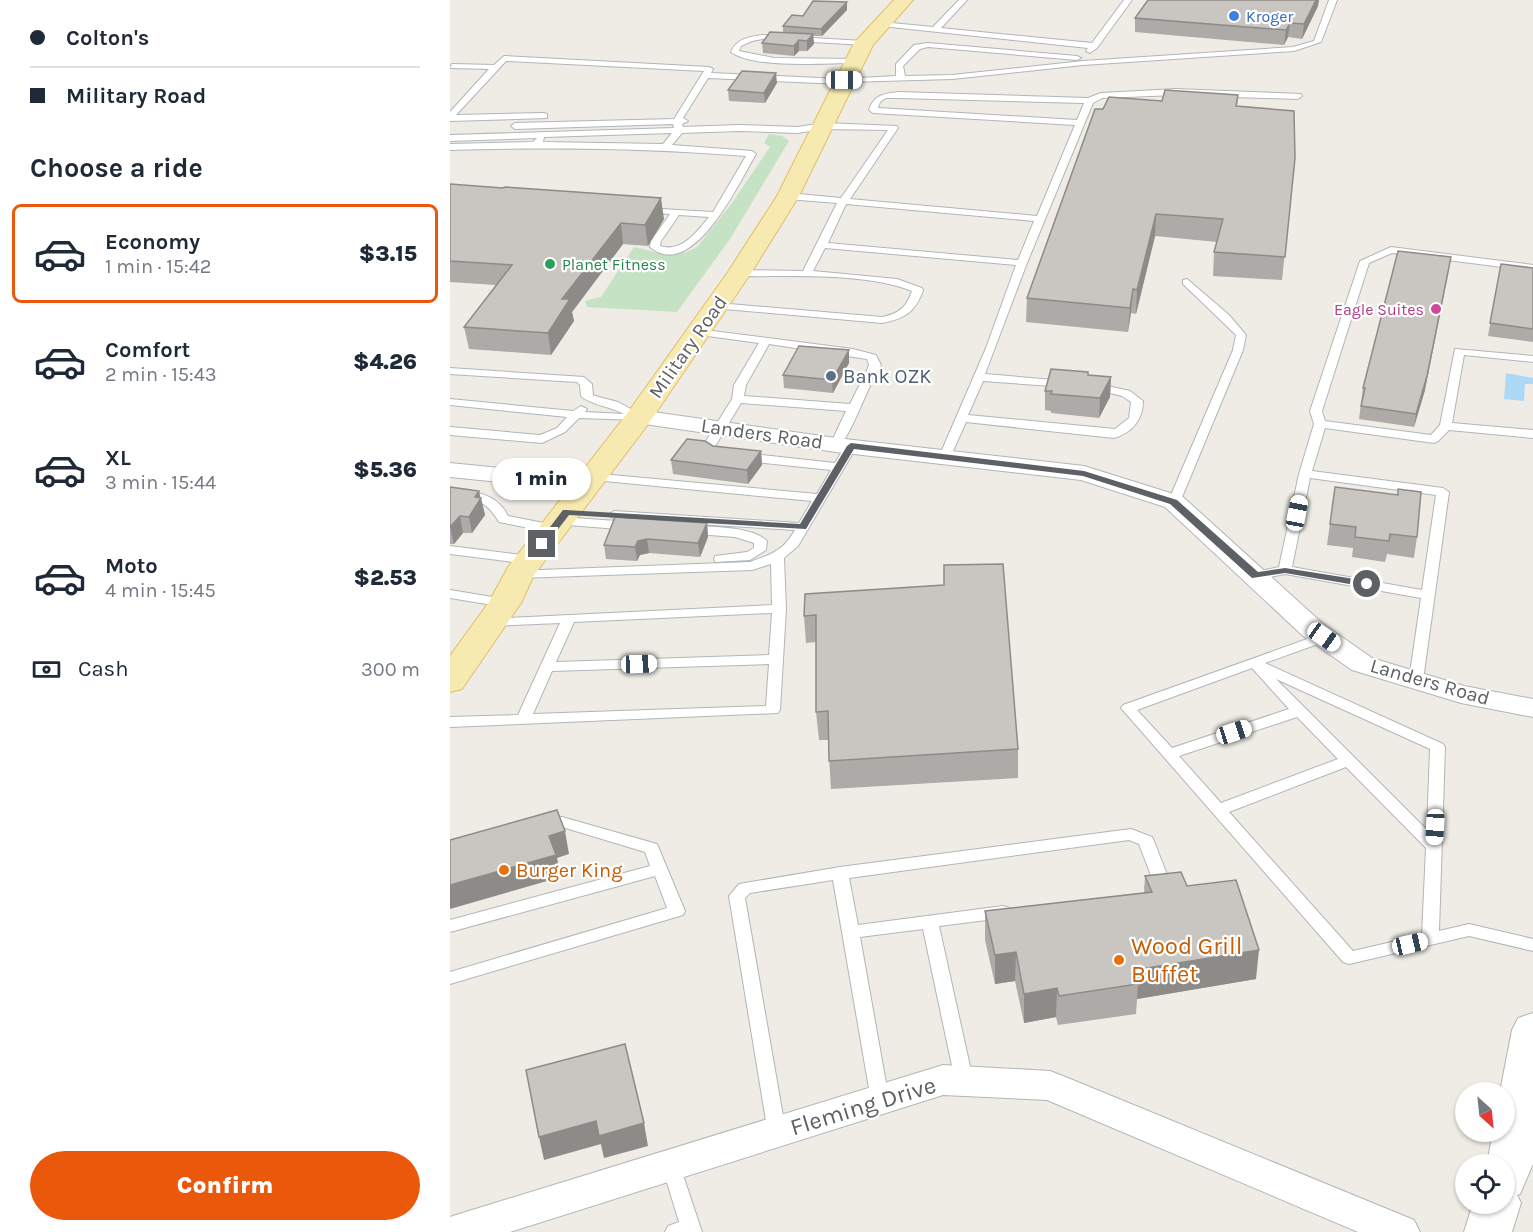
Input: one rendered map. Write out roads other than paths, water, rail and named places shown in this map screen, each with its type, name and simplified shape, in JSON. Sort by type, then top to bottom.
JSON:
[{"type":"main road","name":"Military Road","points":[[450,681],[460,652],[498,612],[524,567],[639,417],[739,273],[788,196],[824,126],[851,66],[881,24],[904,0]]},
{"type":"main road","points":[[1511,1154],[1533,1030]]},
{"type":"main road","points":[[1488,1232],[1494,1214]]},
{"type":"street","name":"Landers Road","points":[[639,417],[722,428],[842,453],[945,457],[1084,474],[1174,502],[1324,637],[1362,664],[1461,694],[1533,708]]},
{"type":"street","points":[[450,470],[591,480]]},
{"type":"street","name":"Fleming Drive","points":[[456,1232],[943,1080],[964,1080],[1050,1086],[1400,1232]]},
{"type":"lane","points":[[935,30],[963,0]]},
{"type":"lane","points":[[1084,61],[1128,0]]},
{"type":"lane","points":[[828,41],[762,41],[749,47],[748,50],[760,54],[851,66],[901,80],[952,77],[1084,61],[1294,49],[1317,42],[1333,0]]},
{"type":"lane","points":[[881,24],[1094,46]]},
{"type":"lane","points":[[818,60],[743,58],[735,52],[738,45],[750,39],[763,37],[828,41],[851,66]]},
{"type":"lane","points":[[901,80],[899,66],[914,50],[928,45],[1084,61]]},
{"type":"lane","points":[[1003,71],[1015,54]]},
{"type":"lane","points":[[450,117],[504,58],[709,69],[683,111],[666,147]]},
{"type":"lane","points":[[705,75],[851,66]]},
{"type":"lane","points":[[451,67],[496,67]]},
{"type":"lane","points":[[1080,123],[873,110],[876,101],[884,96],[898,95],[1089,101],[1101,96],[1176,92],[1298,96]]},
{"type":"lane","points":[[945,457],[1089,101]]},
{"type":"lane","points":[[450,129],[683,111]]},
{"type":"lane","points":[[806,274],[843,201],[858,183],[877,148],[894,128],[902,112]]},
{"type":"lane","points":[[450,117],[797,130],[824,126],[894,128]]},
{"type":"lane","points":[[536,145],[544,134],[548,120]]},
{"type":"lane","points":[[450,138],[678,125]]},
{"type":"lane","points":[[450,147],[536,145],[666,147],[752,154],[716,215],[690,244],[683,249],[662,250],[655,247],[656,241],[676,212]]},
{"type":"lane","points":[[788,196],[1040,219]]},
{"type":"lane","points":[[634,210],[716,215]]},
{"type":"lane","points":[[822,245],[1022,263]]},
{"type":"lane","points":[[1285,570],[1305,474],[1320,424],[1316,411],[1365,261],[1391,250],[1533,268]]},
{"type":"lane","points":[[717,306],[882,321],[906,314],[918,290],[897,282],[806,274],[739,273]]},
{"type":"lane","points":[[1174,502],[1238,350],[1241,335],[1187,282]]},
{"type":"lane","points":[[697,332],[853,352],[872,357],[875,365],[871,375]]},
{"type":"lane","points":[[766,340],[740,385],[738,399],[707,449],[730,455],[842,453]]},
{"type":"lane","points":[[1320,424],[1434,439],[1446,426],[1459,351],[1533,359]]},
{"type":"lane","points":[[450,371],[580,379],[586,384],[587,396],[591,399],[614,404],[639,417]]},
{"type":"lane","points":[[962,418],[1114,434],[1125,430],[1132,424],[1138,408],[1133,396],[1108,388],[978,377]]},
{"type":"lane","points":[[450,550],[524,567],[669,570],[752,566],[777,557],[792,546],[821,498],[842,453],[854,408],[864,387]]},
{"type":"lane","points":[[450,431],[542,439],[561,430],[591,399]]},
{"type":"lane","points":[[738,399],[854,408]]},
{"type":"lane","points":[[450,402],[603,417],[639,417]]},
{"type":"lane","points":[[1446,426],[1533,434]]},
{"type":"lane","points":[[1305,474],[1443,492],[1416,680]]},
{"type":"lane","points":[[591,480],[821,498]]},
{"type":"lane","points":[[450,493],[484,497],[494,502],[503,519],[803,527]]},
{"type":"lane","points":[[560,521],[728,532],[752,536],[761,541],[760,550],[750,556],[696,562],[669,570]]},
{"type":"lane","points":[[450,722],[773,710],[779,609],[777,557]]},
{"type":"lane","points":[[1256,576],[1285,570],[1428,595]]},
{"type":"lane","points":[[450,594],[498,612],[569,619],[779,609]]},
{"type":"lane","points":[[524,718],[569,619]]},
{"type":"lane","points":[[1324,637],[1128,708],[1349,958],[1469,930],[1533,945]]},
{"type":"lane","points":[[547,667],[776,659]]},
{"type":"lane","points":[[1252,663],[1434,847]]},
{"type":"lane","points":[[1252,663],[1438,747],[1430,940]]},
{"type":"lane","points":[[1169,754],[1299,711]]},
{"type":"lane","points":[[1218,810],[1348,760]]},
{"type":"lane","points":[[450,978],[677,911],[651,848],[562,822],[528,830]]},
{"type":"lane","points":[[777,1133],[737,896],[745,888],[1131,834],[1146,841],[1161,880],[1148,892],[1136,894]]},
{"type":"lane","points":[[450,926],[661,869]]},
{"type":"lane","points":[[840,873],[880,1100]]},
{"type":"lane","points":[[851,932],[1022,909]]},
{"type":"lane","points":[[930,922],[964,1080]]},
{"type":"lane","points":[[671,1166],[686,1230]]},
{"type":"water","points":[[1506,373],[1533,378],[1533,384],[1525,384],[1524,401],[1504,399]]},
{"type":"place","name":"Kroger","points":[[1234,16]]},
{"type":"place","name":"Planet Fitness","points":[[550,264]]},
{"type":"place","name":"Eagle Suites","points":[[1436,309]]},
{"type":"place","name":"Bank OZK","points":[[831,376]]},
{"type":"place","name":"Burger King","points":[[504,870]]},
{"type":"place","name":"Wood Grill Buffet","points":[[1119,960]]}]
